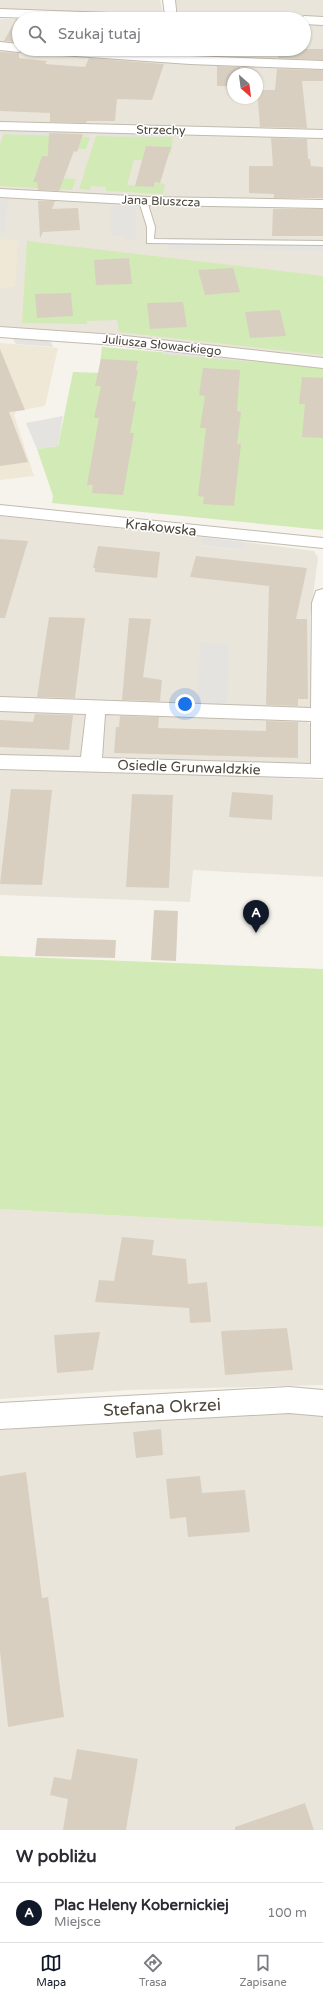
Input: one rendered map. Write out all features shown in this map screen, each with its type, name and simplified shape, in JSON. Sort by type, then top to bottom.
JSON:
[{"type":"street","points":[[169,0],[170,12]]},
{"type":"street","points":[[0,13],[12,13]]},
{"type":"street","points":[[311,20],[323,21]]},
{"type":"street","points":[[0,46],[12,47]]},
{"type":"street","points":[[115,56],[323,65]]},
{"type":"street","name":"Strzechy","points":[[0,126],[323,134]]},
{"type":"street","name":"Jana Bluszcza","points":[[0,193],[125,203],[143,201],[323,204]]},
{"type":"street","name":"Juliusza Słowackiego","points":[[0,332],[116,340],[323,363]]},
{"type":"street","name":"Krakowska","points":[[0,510],[323,543]]},
{"type":"street","name":"Osiedle Grunwaldzkie","points":[[0,762],[321,771],[319,715],[322,662],[321,604],[323,595]]},
{"type":"street","points":[[0,704],[319,715]]},
{"type":"street","points":[[91,764],[96,707]]},
{"type":"street","name":"Stefana Okrzei","points":[[0,1416],[289,1400],[323,1403]]},
{"type":"lane","points":[[143,201],[151,227],[150,241],[323,244]]},
{"type":"shaded area","points":[[0,0],[160,0],[163,12],[82,12],[0,10]]},
{"type":"shaded area","points":[[176,0],[323,0],[323,18],[311,18],[311,12],[177,12]]},
{"type":"shaded area","points":[[0,19],[12,19],[12,44],[0,43]]},
{"type":"shaded area","points":[[311,25],[323,25],[323,61],[253,60],[185,56],[311,56]]},
{"type":"shaded area","points":[[0,51],[12,52],[12,56],[72,56],[172,63],[323,68],[323,202],[199,201],[0,190]]},
{"type":"shaded area","points":[[4,127],[92,129],[91,136],[2,134]]},
{"type":"shaded area","points":[[97,129],[170,130],[166,137],[96,136]]},
{"type":"shaded area","points":[[0,197],[323,206],[323,359],[115,335],[0,327]]},
{"type":"shaded area","points":[[0,199],[8,199],[6,232],[0,232]]},
{"type":"shaded area","points":[[111,206],[136,206],[136,240],[123,240],[123,236],[111,236]]},
{"type":"shaded area","points":[[168,238],[323,239],[323,251],[167,250]]},
{"type":"shaded area","points":[[0,239],[18,241],[15,287],[0,288]]},
{"type":"shaded area","points":[[12,337],[50,340],[53,347],[16,344]]},
{"type":"shaded area","points":[[0,343],[58,348],[45,406],[17,411],[14,415],[34,476],[0,480]]},
{"type":"shaded area","points":[[164,348],[256,356],[255,362],[162,354]]},
{"type":"shaded area","points":[[63,416],[58,446],[37,449],[26,423]]},
{"type":"shaded area","points":[[0,516],[202,537],[200,545],[243,550],[245,542],[314,551],[318,558],[310,617],[312,701],[310,706],[306,708],[306,719],[311,730],[310,765],[0,758]]},
{"type":"shaded area","points":[[202,537],[245,542],[244,550],[200,545]]},
{"type":"shaded area","points":[[200,643],[229,644],[227,704],[197,703]]},
{"type":"shaded area","points":[[0,767],[97,769],[323,780],[323,877],[193,870],[190,902],[0,895]]},
{"type":"shaded area","points":[[0,1209],[323,1227],[323,1385],[128,1390],[0,1399]]},
{"type":"shaded area","points":[[288,1412],[323,1415],[323,1830],[0,1830],[0,1430],[88,1423]]},
{"type":"green space","points":[[4,134],[90,137],[86,149],[42,156],[33,181],[61,178],[76,179],[72,190],[0,186],[0,144]]},
{"type":"green space","points":[[96,136],[173,137],[171,153],[167,153],[168,147],[146,146],[142,160],[134,160],[127,185],[154,187],[155,182],[165,184],[163,194],[106,191],[106,187],[91,186],[90,190],[79,189]]},
{"type":"green space","points":[[27,241],[323,276],[323,355],[119,332],[117,320],[87,321],[87,324],[22,323]]},
{"type":"green space","points":[[102,347],[323,366],[323,530],[52,503],[53,496],[37,449],[58,446],[73,372],[104,373],[99,372]]},
{"type":"green space","points":[[0,956],[323,969],[323,1227],[0,1209]]},
{"type":"building","points":[[12,26],[12,42],[4,41]]},
{"type":"building","points":[[311,49],[323,49],[323,60],[278,58],[278,56],[311,56]]},
{"type":"building","points":[[0,52],[12,53],[12,56],[19,56],[19,58],[47,61],[45,64],[85,67],[89,58],[164,64],[152,100],[117,99],[115,121],[87,121],[86,123],[50,122],[50,113],[0,111]]},
{"type":"building","points":[[217,66],[240,67],[227,68],[227,86],[217,86]]},
{"type":"building","points":[[277,69],[323,70],[323,81],[302,81],[307,128],[260,127],[258,104],[263,104],[263,90],[275,90]]},
{"type":"building","points":[[49,133],[83,134],[77,152],[74,151],[59,191],[38,190],[37,182],[33,182],[42,156],[48,156]]},
{"type":"building","points":[[271,138],[307,139],[308,159],[310,159],[311,166],[323,167],[323,198],[274,198],[274,194],[249,193],[249,166],[273,166]]},
{"type":"building","points":[[146,146],[171,147],[160,183],[155,182],[154,187],[135,186]]},
{"type":"building","points":[[38,201],[55,201],[52,209],[78,208],[80,230],[43,232],[40,238]]},
{"type":"building","points":[[273,209],[323,209],[323,236],[272,236]]},
{"type":"building","points":[[129,258],[132,284],[96,285],[94,260]]},
{"type":"building","points":[[233,268],[240,292],[205,295],[198,270]]},
{"type":"building","points":[[71,293],[73,316],[37,318],[35,294]]},
{"type":"building","points":[[183,302],[187,327],[150,329],[147,303]]},
{"type":"building","points":[[280,310],[286,336],[250,338],[245,312]]},
{"type":"building","points":[[0,349],[25,410],[9,412],[28,462],[0,466]]},
{"type":"building","points":[[101,359],[138,361],[136,370],[138,370],[132,401],[136,402],[130,433],[134,433],[123,495],[92,493],[93,485],[87,485],[99,418],[94,418],[101,386],[95,386]]},
{"type":"building","points":[[203,368],[240,370],[237,411],[241,412],[237,444],[241,444],[234,506],[203,504],[204,497],[198,496],[206,428],[200,428],[205,396],[199,395]]},
{"type":"building","points":[[302,377],[323,378],[323,438],[302,437],[305,404],[299,404]]},
{"type":"building","points":[[0,539],[28,541],[5,618],[0,618]]},
{"type":"building","points":[[98,546],[160,552],[157,578],[95,572],[95,568],[93,568]]},
{"type":"building","points":[[196,556],[307,568],[296,619],[307,619],[308,699],[298,699],[298,706],[266,705],[269,586],[190,577]]},
{"type":"building","points":[[49,617],[85,618],[75,698],[37,697]]},
{"type":"building","points":[[129,618],[151,619],[143,677],[162,680],[160,701],[122,700]]},
{"type":"building","points":[[35,714],[73,715],[69,750],[0,747],[0,720],[33,722]]},
{"type":"building","points":[[120,716],[159,717],[158,728],[266,731],[266,721],[298,722],[298,758],[114,753],[116,727],[119,727]]},
{"type":"building","points":[[11,789],[52,790],[42,885],[0,884]]},
{"type":"building","points":[[232,792],[273,795],[272,820],[229,817]]},
{"type":"building","points":[[132,794],[173,795],[169,888],[126,887]]},
{"type":"building","points":[[154,910],[178,911],[176,961],[151,960]]},
{"type":"building","points":[[37,938],[116,940],[115,958],[35,956]]},
{"type":"building","points":[[122,1237],[154,1240],[152,1255],[186,1259],[188,1284],[207,1282],[211,1322],[190,1323],[189,1308],[95,1302],[99,1280],[114,1281]]},
{"type":"building","points":[[287,1328],[293,1370],[225,1375],[221,1331]]},
{"type":"building","points":[[100,1332],[93,1370],[57,1373],[54,1335]]},
{"type":"building","points":[[161,1429],[163,1455],[136,1458],[133,1432]]},
{"type":"building","points":[[26,1472],[42,1598],[48,1597],[64,1717],[8,1727],[0,1651],[0,1476]]},
{"type":"building","points":[[200,1476],[202,1493],[245,1490],[250,1532],[188,1537],[186,1517],[170,1519],[166,1479]]},
{"type":"building","points":[[77,1749],[138,1759],[126,1830],[63,1830],[68,1799],[50,1795],[54,1777],[71,1780]]},
{"type":"building","points":[[305,1803],[314,1830],[235,1830],[235,1827]]},
{"type":"place","name":"Plac Heleny Kobernickiej","points":[[256,933]]}]
